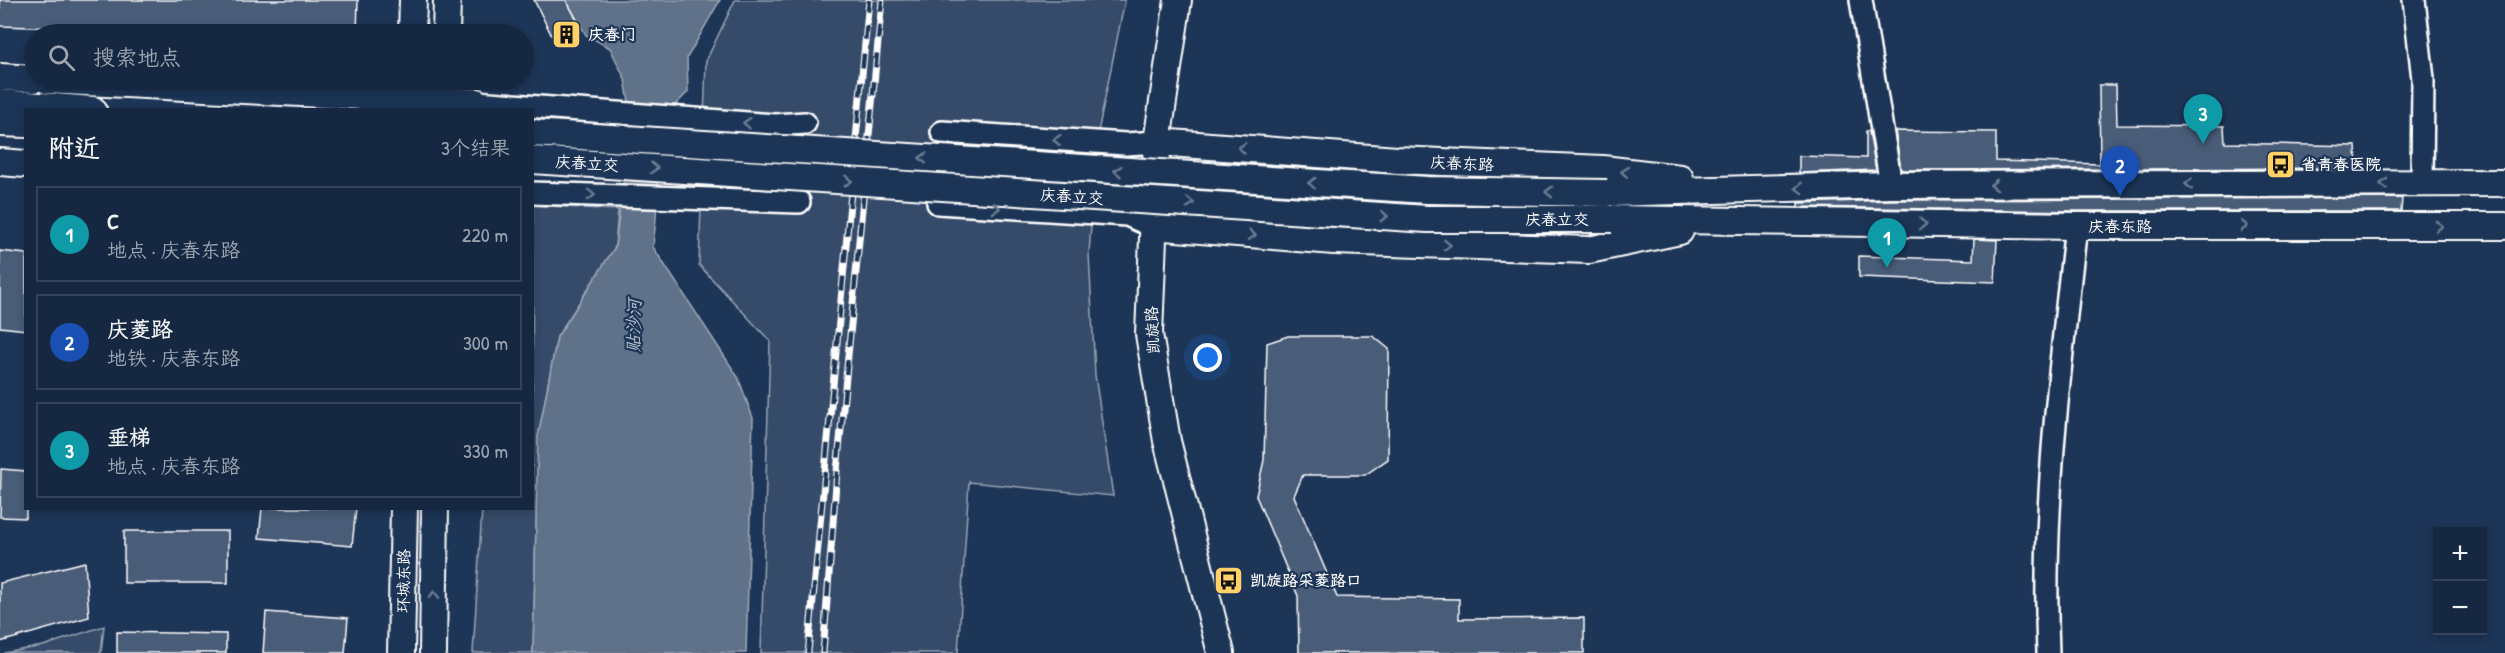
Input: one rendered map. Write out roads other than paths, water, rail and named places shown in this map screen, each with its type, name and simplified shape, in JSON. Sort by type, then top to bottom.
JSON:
[{"type":"main road","points":[[412,24],[413,0]]},
{"type":"main road","points":[[446,24],[447,0]]},
{"type":"main road","name":"凯旋路","points":[[1178,0],[1157,142],[1149,334],[1167,441],[1221,653]]},
{"type":"main road","points":[[0,77],[24,78]]},
{"type":"main road","points":[[288,90],[445,96],[476,102]]},
{"type":"main road","points":[[0,104],[62,108]]},
{"type":"main road","points":[[0,123],[24,124]]},
{"type":"main road","name":"庆春立交","points":[[534,133],[1427,190],[1608,193]]},
{"type":"main road","name":"庆春东路","points":[[1157,142],[1397,160],[1603,169],[1766,189]]},
{"type":"main road","name":"庆春立交","points":[[534,160],[1426,219],[1612,219]]},
{"type":"main road","points":[[0,162],[24,164]]},
{"type":"main road","name":"庆春东路","points":[[1608,193],[1891,185],[2505,183]]},
{"type":"main road","name":"庆春东路","points":[[1612,219],[2076,226],[2505,226]]},
{"type":"main road","name":"庆春东路","points":[[1152,226],[1334,242],[1589,250],[1734,221]]},
{"type":"main road","name":"环城东路","points":[[401,653],[404,510]]},
{"type":"main road","name":"环城东路","points":[[433,653],[435,510]]},
{"type":"street","points":[[1861,0],[1891,185]]},
{"type":"street","points":[[2414,0],[2423,79],[2422,183]]},
{"type":"street","points":[[476,102],[775,125],[805,123]]},
{"type":"street","points":[[942,132],[1126,144],[1157,142]]},
{"type":"street","points":[[534,193],[799,202]]},
{"type":"street","points":[[938,203],[1127,215],[1152,226]]},
{"type":"street","points":[[2048,653],[2046,601],[2054,421],[2076,226]]},
{"type":"water","name":"贴沙河","points":[[566,0],[720,0],[687,58],[688,92],[673,107],[660,111],[653,247],[738,377],[753,418],[746,653],[533,653],[538,437],[557,337],[615,247],[630,128],[630,108],[625,79],[610,48],[586,35]]},
{"type":"tunnel","points":[[805,123],[942,132]]},
{"type":"tunnel","points":[[799,202],[938,203]]},
{"type":"railway","points":[[808,653],[869,0]]},
{"type":"railway","points":[[823,653],[837,471],[882,0]]},
{"type":"place","name":"庆春门","points":[[567,34]]},
{"type":"place","name":"垂梯","points":[[2203,144]]},
{"type":"place","name":"省青春医院","points":[[2280,164]]},
{"type":"place","name":"庆菱路","points":[[2120,196]]},
{"type":"place","name":"C","points":[[1887,268]]},
{"type":"place","name":"凯旋路采菱路口","points":[[1229,580]]}]
